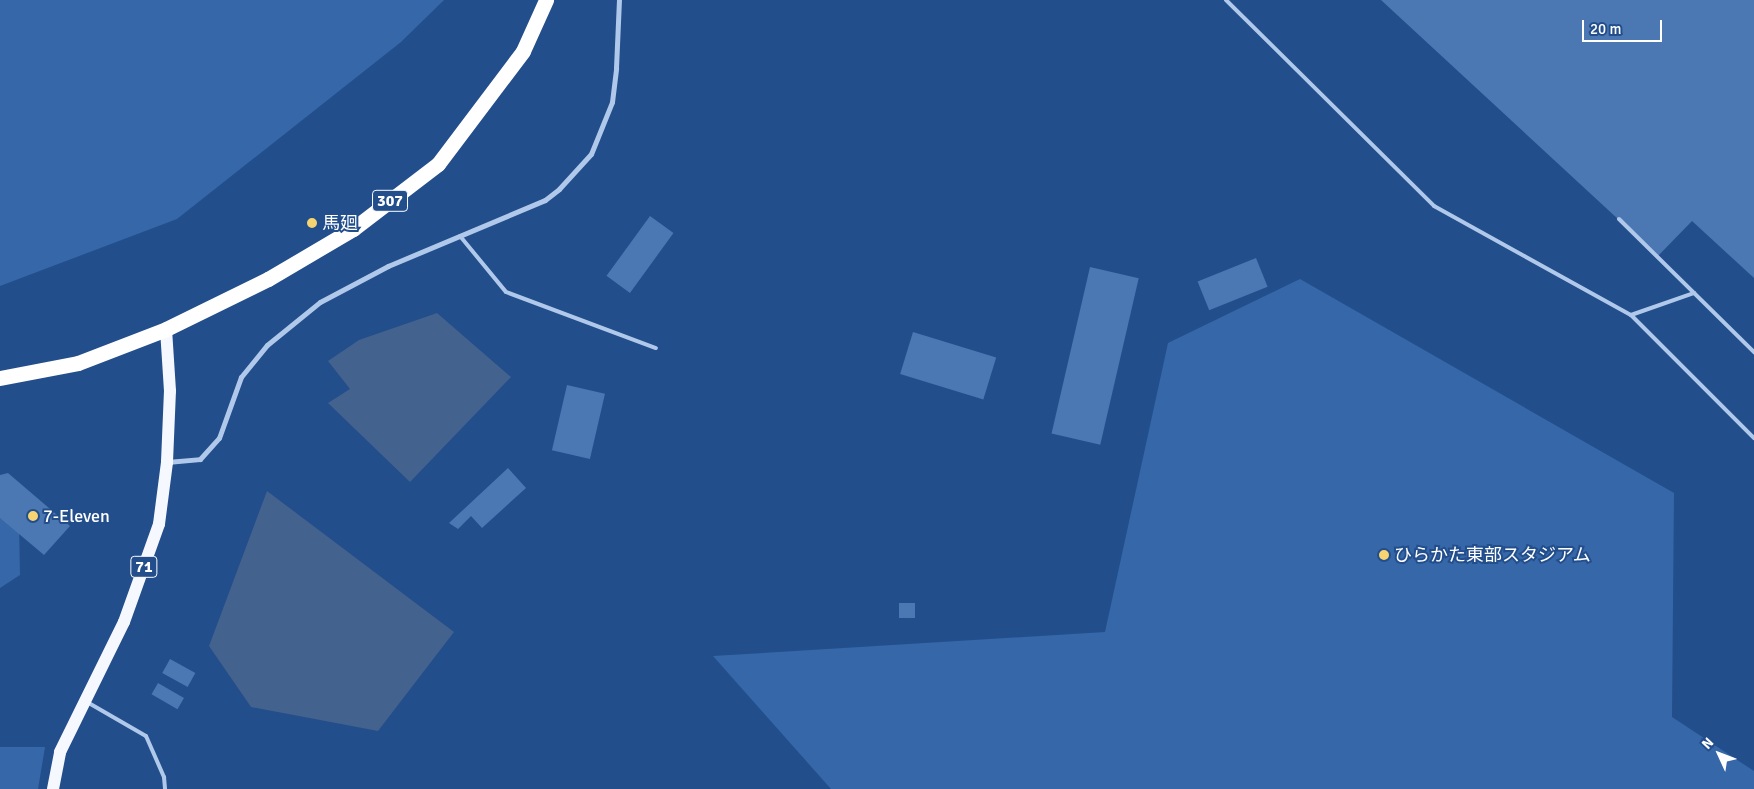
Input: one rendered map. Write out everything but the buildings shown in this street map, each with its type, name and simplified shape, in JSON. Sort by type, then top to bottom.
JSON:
[{"type":"highway","name":"307","points":[[0,378],[78,363],[166,329],[268,279],[353,229],[438,164],[523,51],[546,0]]},
{"type":"main road","name":"71","points":[[53,789],[60,752],[124,622],[159,524],[167,462],[170,391],[166,329]]},
{"type":"street","points":[[167,462],[200,459],[220,438],[241,377],[267,345],[320,302],[388,266],[545,200],[591,154],[612,102],[616,68],[619,0]]},
{"type":"lane","points":[[1226,0],[1434,206],[1631,315],[1754,438]]},
{"type":"lane","points":[[1619,220],[1754,352]]},
{"type":"lane","points":[[460,236],[506,292],[656,348]]},
{"type":"lane","points":[[1631,315],[1694,293]]},
{"type":"lane","points":[[85,701],[146,736],[164,778],[165,789]]},
{"type":"shaded area","points":[[0,0],[444,0],[401,42],[177,219],[0,286]]},
{"type":"shaded area","name":"ひらかた東部スタジアム","points":[[1300,279],[1674,493],[1672,717],[1754,771],[1754,789],[831,789],[713,656],[1105,632],[1168,343]]},
{"type":"shaded area","points":[[437,313],[511,377],[410,482],[328,403],[350,389],[328,361],[359,340]]},
{"type":"shaded area","points":[[267,491],[454,632],[378,731],[251,707],[209,646]]},
{"type":"shaded area","points":[[0,516],[19,524],[20,575],[0,588]]},
{"type":"shaded area","points":[[0,747],[45,747],[38,789],[0,789]]},
{"type":"place","name":"馬廻","points":[[312,223]]},
{"type":"place","name":"7-Eleven","points":[[33,516]]},
{"type":"place","name":"ひらかた東部スタジアム","points":[[1384,555]]}]
